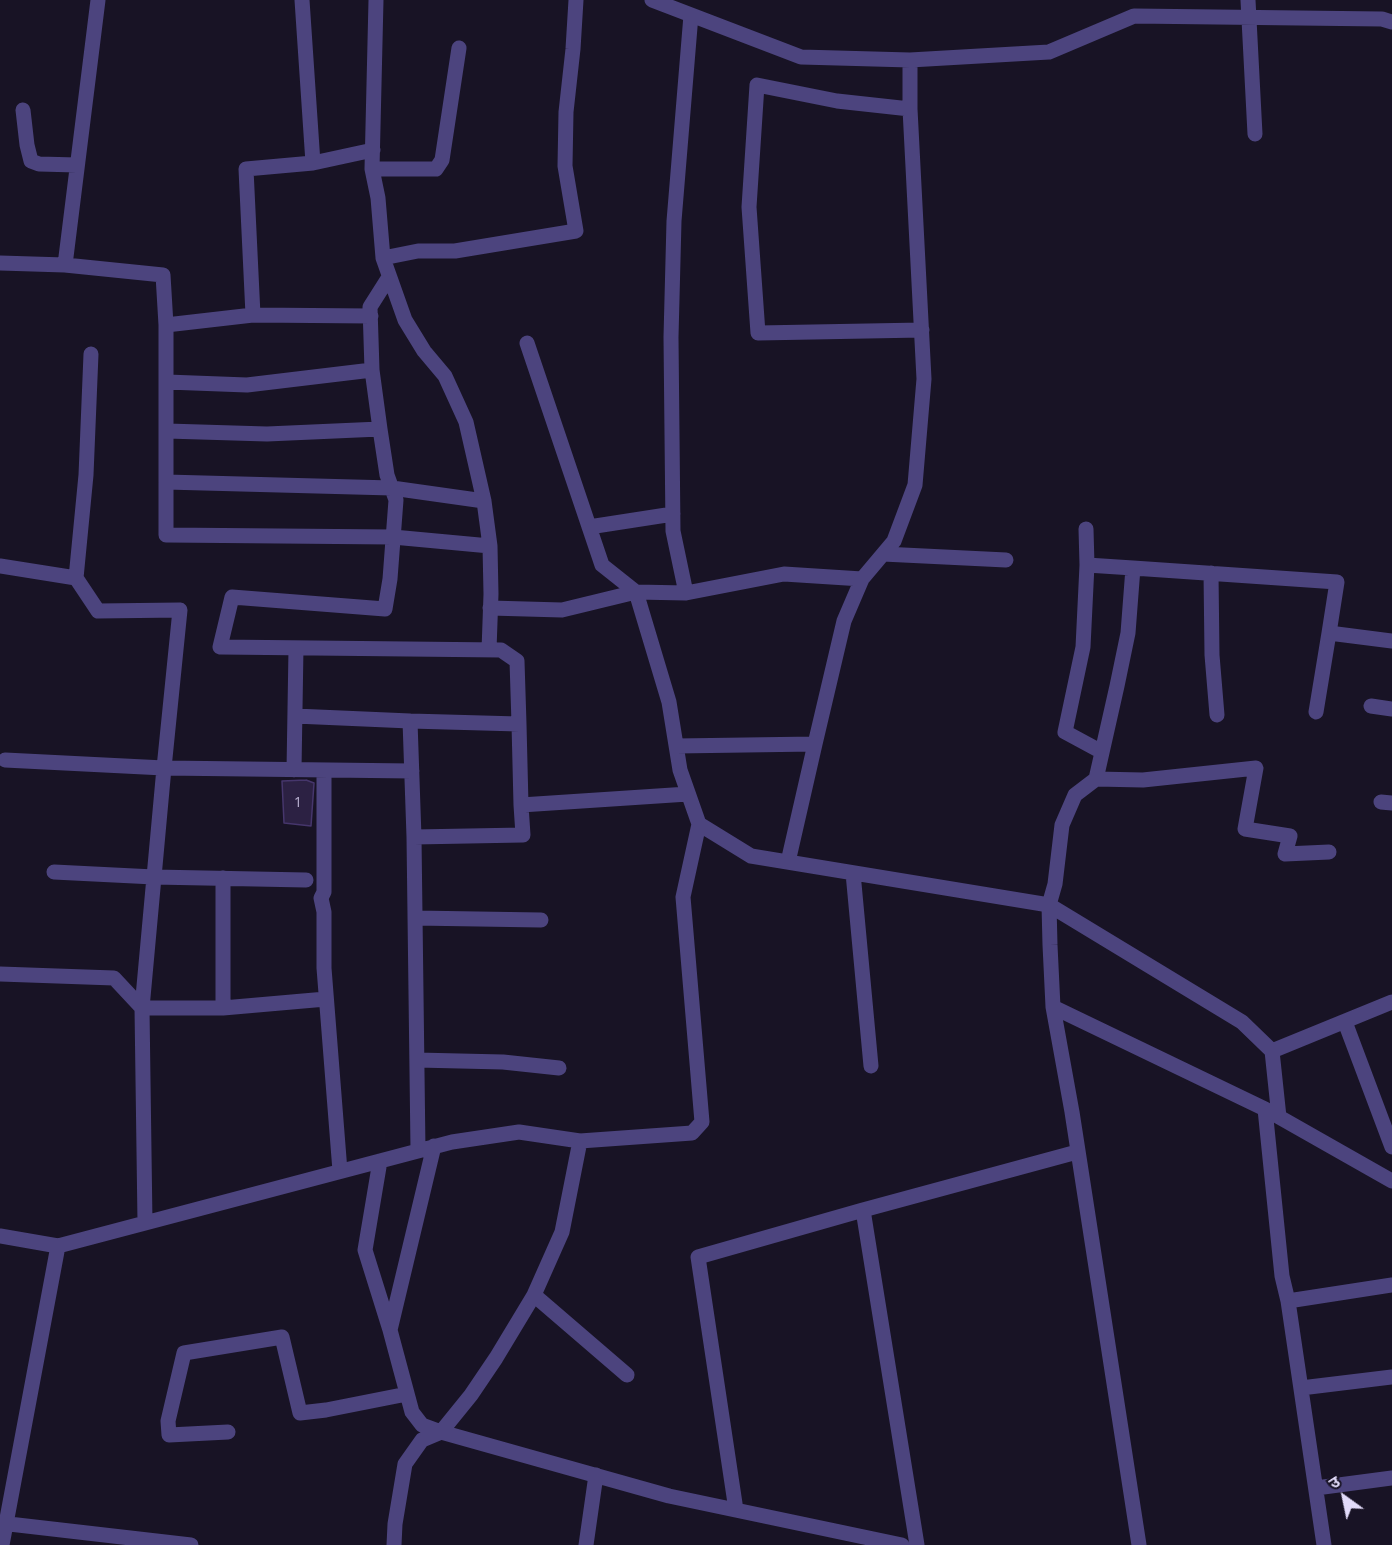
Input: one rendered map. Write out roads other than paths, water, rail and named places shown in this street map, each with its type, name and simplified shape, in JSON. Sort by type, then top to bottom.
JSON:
[{"type":"street","points":[[65,265],[98,0]]},
{"type":"street","points":[[302,0],[313,163]]},
{"type":"street","points":[[376,0],[372,169],[378,198],[383,258],[405,320],[424,351],[445,376],[466,422],[484,501],[490,546],[489,650]]},
{"type":"street","points":[[383,258],[418,251],[455,251],[576,231],[565,166],[566,112],[576,0]]},
{"type":"street","points":[[652,0],[801,57],[910,60],[1049,52],[1134,16],[1382,19],[1392,22]]},
{"type":"street","points":[[1248,0],[1255,134]]},
{"type":"street","points":[[687,593],[673,531],[672,337],[674,221],[691,15]]},
{"type":"street","points":[[372,169],[436,169],[442,160],[459,48]]},
{"type":"street","points":[[788,862],[844,621],[862,579],[894,541],[915,485],[924,379],[910,109],[910,60]]},
{"type":"street","points":[[910,109],[837,102],[757,85],[749,207],[758,333],[922,330]]},
{"type":"street","points":[[24,110],[31,161],[39,164],[77,165]]},
{"type":"street","points":[[252,315],[246,169],[313,163],[373,150]]},
{"type":"street","points":[[0,263],[65,265],[163,275],[167,382],[165,535],[393,537],[490,546]]},
{"type":"street","points":[[389,277],[370,307],[372,370],[387,475],[396,500],[390,579],[385,609],[232,597],[220,647],[489,650],[501,651],[518,661],[523,835],[414,837]]},
{"type":"street","points":[[166,325],[252,315],[371,316]]},
{"type":"street","points":[[0,1236],[58,1246],[452,1142],[519,1132],[580,1141],[692,1133],[702,1122],[683,897],[699,824],[680,770],[669,702],[636,591],[602,565],[527,343]]},
{"type":"street","points":[[91,354],[86,475],[76,578],[98,611],[180,610],[142,1008],[145,1223]]},
{"type":"street","points":[[167,382],[247,385],[372,370]]},
{"type":"street","points":[[167,431],[267,434],[380,429]]},
{"type":"street","points":[[166,482],[392,488],[484,501]]},
{"type":"street","points":[[589,527],[673,514]]},
{"type":"street","points":[[1086,529],[1087,565],[1083,647],[1065,732],[1102,752]]},
{"type":"street","points":[[883,554],[1006,560]]},
{"type":"street","points":[[1087,565],[1337,582],[1316,712]]},
{"type":"street","points":[[0,566],[76,578]]},
{"type":"street","points":[[1096,779],[1128,633],[1133,568]]},
{"type":"street","points":[[1211,573],[1212,655],[1217,715]]},
{"type":"street","points":[[490,608],[562,610],[636,591],[687,593],[784,574],[862,579]]},
{"type":"street","points":[[1329,633],[1392,641]]},
{"type":"street","points":[[294,770],[296,648]]},
{"type":"street","points":[[1371,706],[1392,709]]},
{"type":"street","points":[[295,717],[519,724]]},
{"type":"street","points":[[410,721],[414,837],[418,1150]]},
{"type":"street","points":[[676,746],[815,744]]},
{"type":"street","points":[[5,760],[164,768],[412,771]]},
{"type":"street","points":[[1139,1545],[1072,1112],[1053,1007],[1049,905],[1055,884],[1062,825],[1075,795],[1096,779],[1143,780],[1256,768],[1245,829],[1290,836],[1284,854],[1329,852]]},
{"type":"street","points":[[324,770],[324,892],[321,898],[324,912],[326,999],[340,1171]]},
{"type":"street","points":[[521,805],[688,794]]},
{"type":"street","points":[[699,824],[751,856],[1049,905],[1242,1022],[1272,1051],[1279,1117]]},
{"type":"street","points":[[54,872],[154,877],[306,879]]},
{"type":"street","points":[[853,873],[871,1066]]},
{"type":"street","points":[[223,878],[224,1008]]},
{"type":"street","points":[[415,918],[542,920]]},
{"type":"street","points":[[0,974],[114,978],[142,1008],[224,1008],[326,999]]},
{"type":"street","points":[[1272,1051],[1392,1002]]},
{"type":"street","points":[[1053,1007],[1265,1108],[1392,1181]]},
{"type":"street","points":[[1345,1022],[1392,1147]]},
{"type":"street","points":[[417,1060],[503,1062],[559,1068]]},
{"type":"street","points":[[1265,1108],[1282,1276],[1288,1302],[1324,1545]]},
{"type":"street","points":[[394,1545],[394,1524],[405,1464],[422,1440],[441,1432],[471,1395],[534,1295],[562,1232],[580,1141]]},
{"type":"street","points":[[390,1330],[435,1146]]},
{"type":"street","points":[[736,1510],[698,1257],[1077,1152]]},
{"type":"street","points":[[380,1161],[365,1250],[412,1412],[422,1425],[669,1496],[902,1545]]},
{"type":"street","points":[[863,1210],[917,1545]]},
{"type":"street","points":[[2,1545],[3,1524],[58,1246]]},
{"type":"street","points":[[1288,1302],[1392,1285]]},
{"type":"street","points":[[534,1295],[627,1375]]},
{"type":"street","points":[[228,1432],[169,1435],[168,1421],[184,1353],[282,1337],[300,1413],[407,1394]]},
{"type":"street","points":[[1301,1388],[1392,1377]]},
{"type":"street","points":[[586,1545],[596,1475]]},
{"type":"street","points":[[1316,1488],[1392,1478]]},
{"type":"street","points":[[3,1524],[191,1545]]}]
